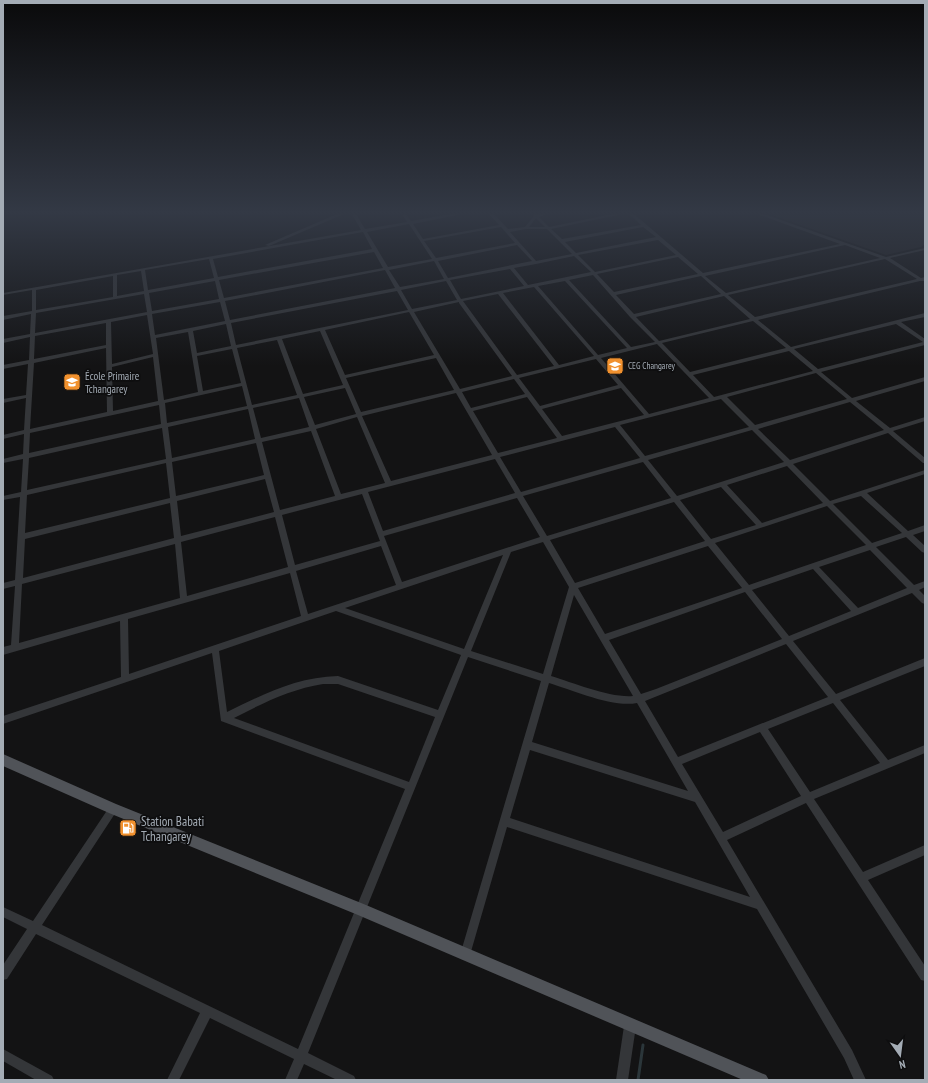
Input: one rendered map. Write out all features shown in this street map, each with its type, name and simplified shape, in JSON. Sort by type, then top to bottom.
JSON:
[{"type":"main road","points":[[3,760],[113,809],[360,910],[630,1026],[761,1080]]},
{"type":"street","points":[[3,294],[173,265]]},
{"type":"street","points":[[213,265],[305,618]]},
{"type":"street","points":[[3,318],[296,265]]},
{"type":"street","points":[[383,265],[848,1054],[860,1080]]},
{"type":"street","points":[[3,341],[410,265]]},
{"type":"street","points":[[438,265],[461,302],[561,439]]},
{"type":"street","points":[[153,337],[529,265]]},
{"type":"street","points":[[586,265],[632,316],[712,399]]},
{"type":"street","points":[[194,355],[461,302],[636,265]]},
{"type":"street","points":[[688,265],[925,461]]},
{"type":"street","points":[[613,294],[750,265]]},
{"type":"street","points":[[632,316],[863,265]]},
{"type":"street","points":[[898,265],[924,279]]},
{"type":"street","points":[[512,268],[527,287]]},
{"type":"street","points":[[142,270],[156,355],[174,500],[184,599]]},
{"type":"street","points":[[115,274],[115,297]]},
{"type":"street","points":[[566,279],[631,350]]},
{"type":"street","points":[[3,498],[258,439],[313,428],[358,415],[659,344],[924,279]]},
{"type":"street","points":[[536,285],[648,416]]},
{"type":"street","points":[[14,648],[33,335],[34,289]]},
{"type":"street","points":[[500,293],[558,368]]},
{"type":"street","points":[[689,374],[925,315]]},
{"type":"street","points":[[108,321],[110,413]]},
{"type":"street","points":[[897,322],[925,342]]},
{"type":"street","points":[[322,329],[389,484]]},
{"type":"street","points":[[190,330],[201,394]]},
{"type":"street","points":[[279,338],[339,498]]},
{"type":"street","points":[[3,586],[925,342]]},
{"type":"street","points":[[3,367],[108,346]]},
{"type":"street","points":[[109,366],[156,355]]},
{"type":"street","points":[[342,377],[438,356]]},
{"type":"street","points":[[380,534],[925,379]]},
{"type":"street","points":[[3,437],[244,384]]},
{"type":"street","points":[[3,461],[346,386]]},
{"type":"street","points":[[538,408],[621,386]]},
{"type":"street","points":[[469,410],[528,395]]},
{"type":"street","points":[[3,402],[29,396]]},
{"type":"street","points":[[722,396],[925,601]]},
{"type":"street","points":[[3,720],[508,550],[676,500],[788,462],[925,419]]},
{"type":"street","points":[[616,424],[887,765]]},
{"type":"street","points":[[573,587],[925,472]]},
{"type":"street","points":[[21,537],[268,476]]},
{"type":"street","points":[[722,484],[761,526]]},
{"type":"street","points":[[364,491],[400,586]]},
{"type":"street","points":[[862,493],[925,550]]},
{"type":"street","points":[[603,638],[815,567],[925,528]]},
{"type":"street","points":[[3,651],[384,542]]},
{"type":"street","points":[[291,1080],[508,550]]},
{"type":"street","points":[[815,567],[857,612]]},
{"type":"street","points":[[336,608],[466,653],[619,701],[639,700],[925,584]]},
{"type":"street","points":[[464,955],[573,587]]},
{"type":"street","points":[[124,616],[125,679]]},
{"type":"street","points":[[215,648],[224,718]]},
{"type":"street","points":[[676,762],[925,662]]},
{"type":"street","points":[[224,718],[279,692],[325,680],[338,680],[440,715]]},
{"type":"street","points":[[224,718],[411,787]]},
{"type":"street","points":[[762,728],[809,797],[925,976]]},
{"type":"street","points":[[527,744],[697,798]]},
{"type":"street","points":[[721,838],[809,797],[925,749]]},
{"type":"street","points":[[3,975],[113,809]]},
{"type":"street","points":[[504,821],[760,905]]},
{"type":"street","points":[[861,878],[925,850]]},
{"type":"street","points":[[3,912],[350,1080]]},
{"type":"street","points":[[173,1080],[207,1011]]},
{"type":"street","points":[[622,1080],[630,1026]]},
{"type":"street","points":[[3,1055],[48,1080]]},
{"type":"waterway","points":[[638,1080],[643,1045]]},
{"type":"place","name":"CEG Changarey","points":[[615,366]]},
{"type":"place","name":"École Primaire Tchangarey","points":[[72,382]]},
{"type":"place","name":"Station Babati Tchangarey","points":[[128,828]]}]
